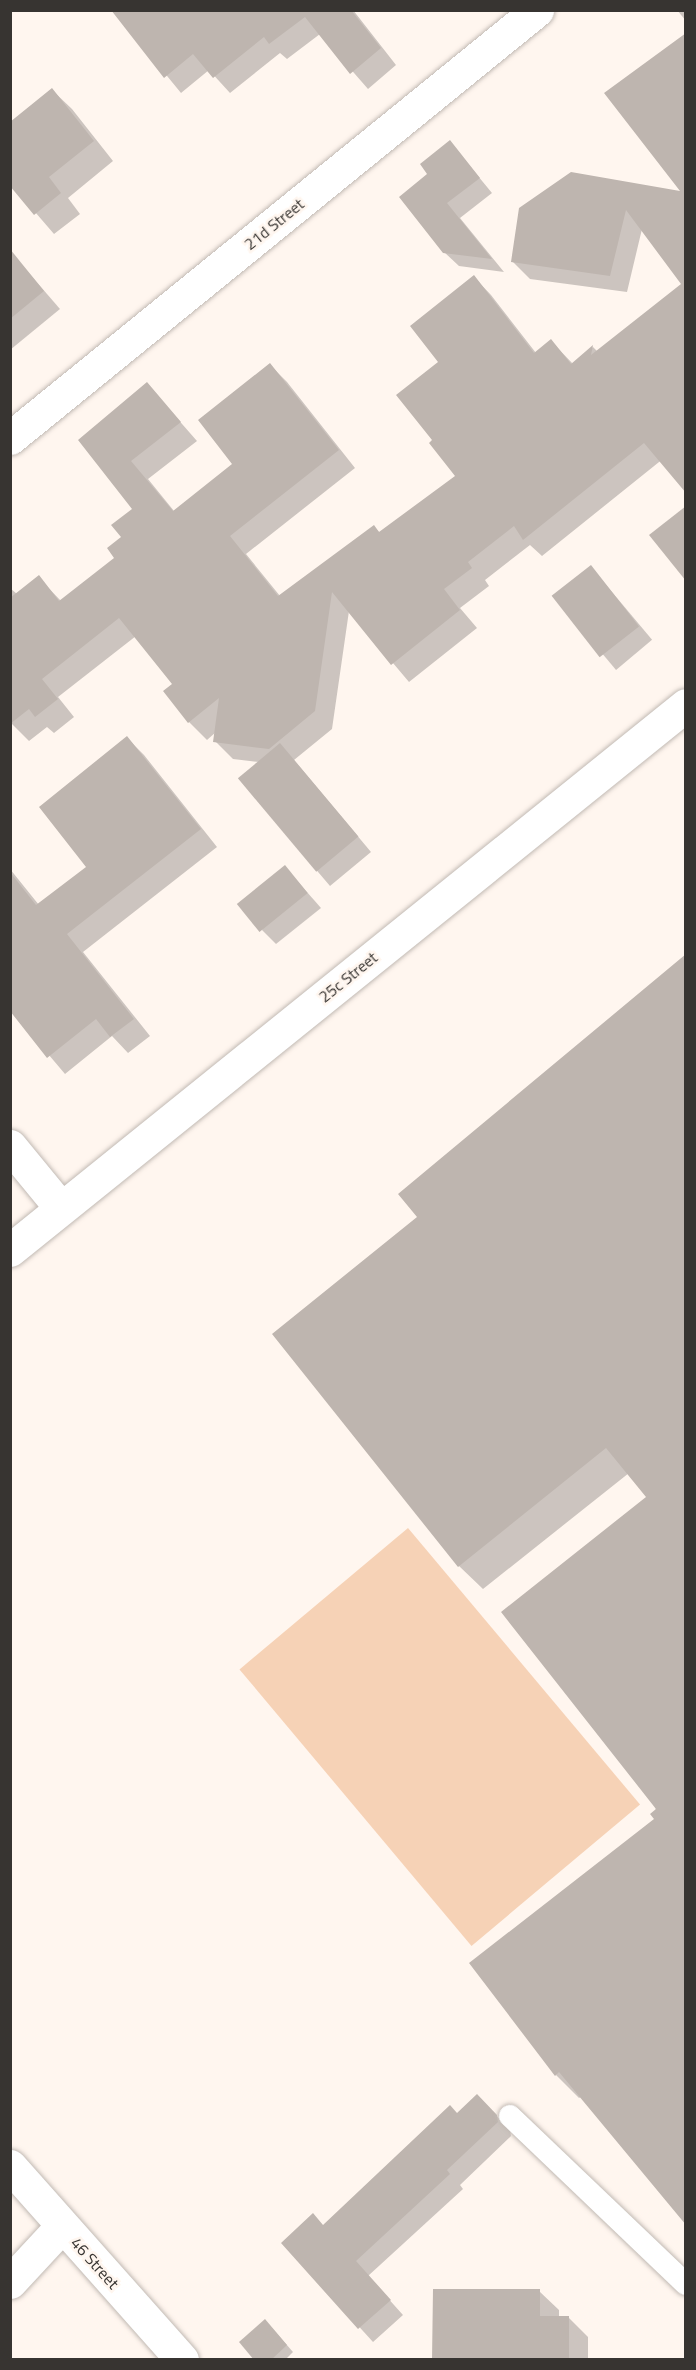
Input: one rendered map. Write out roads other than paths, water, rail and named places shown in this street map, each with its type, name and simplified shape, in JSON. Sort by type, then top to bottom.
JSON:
[{"type":"street","name":"21d Street","points":[[10,438],[537,10]]},
{"type":"street","name":"25c Street","points":[[10,1250],[686,705]]},
{"type":"street","points":[[10,1146],[61,1209]]},
{"type":"street","name":"46 Street","points":[[10,2166],[182,2360]]},
{"type":"street","points":[[10,2282],[62,2226]]},
{"type":"lane","points":[[510,2116],[686,2284]]}]
